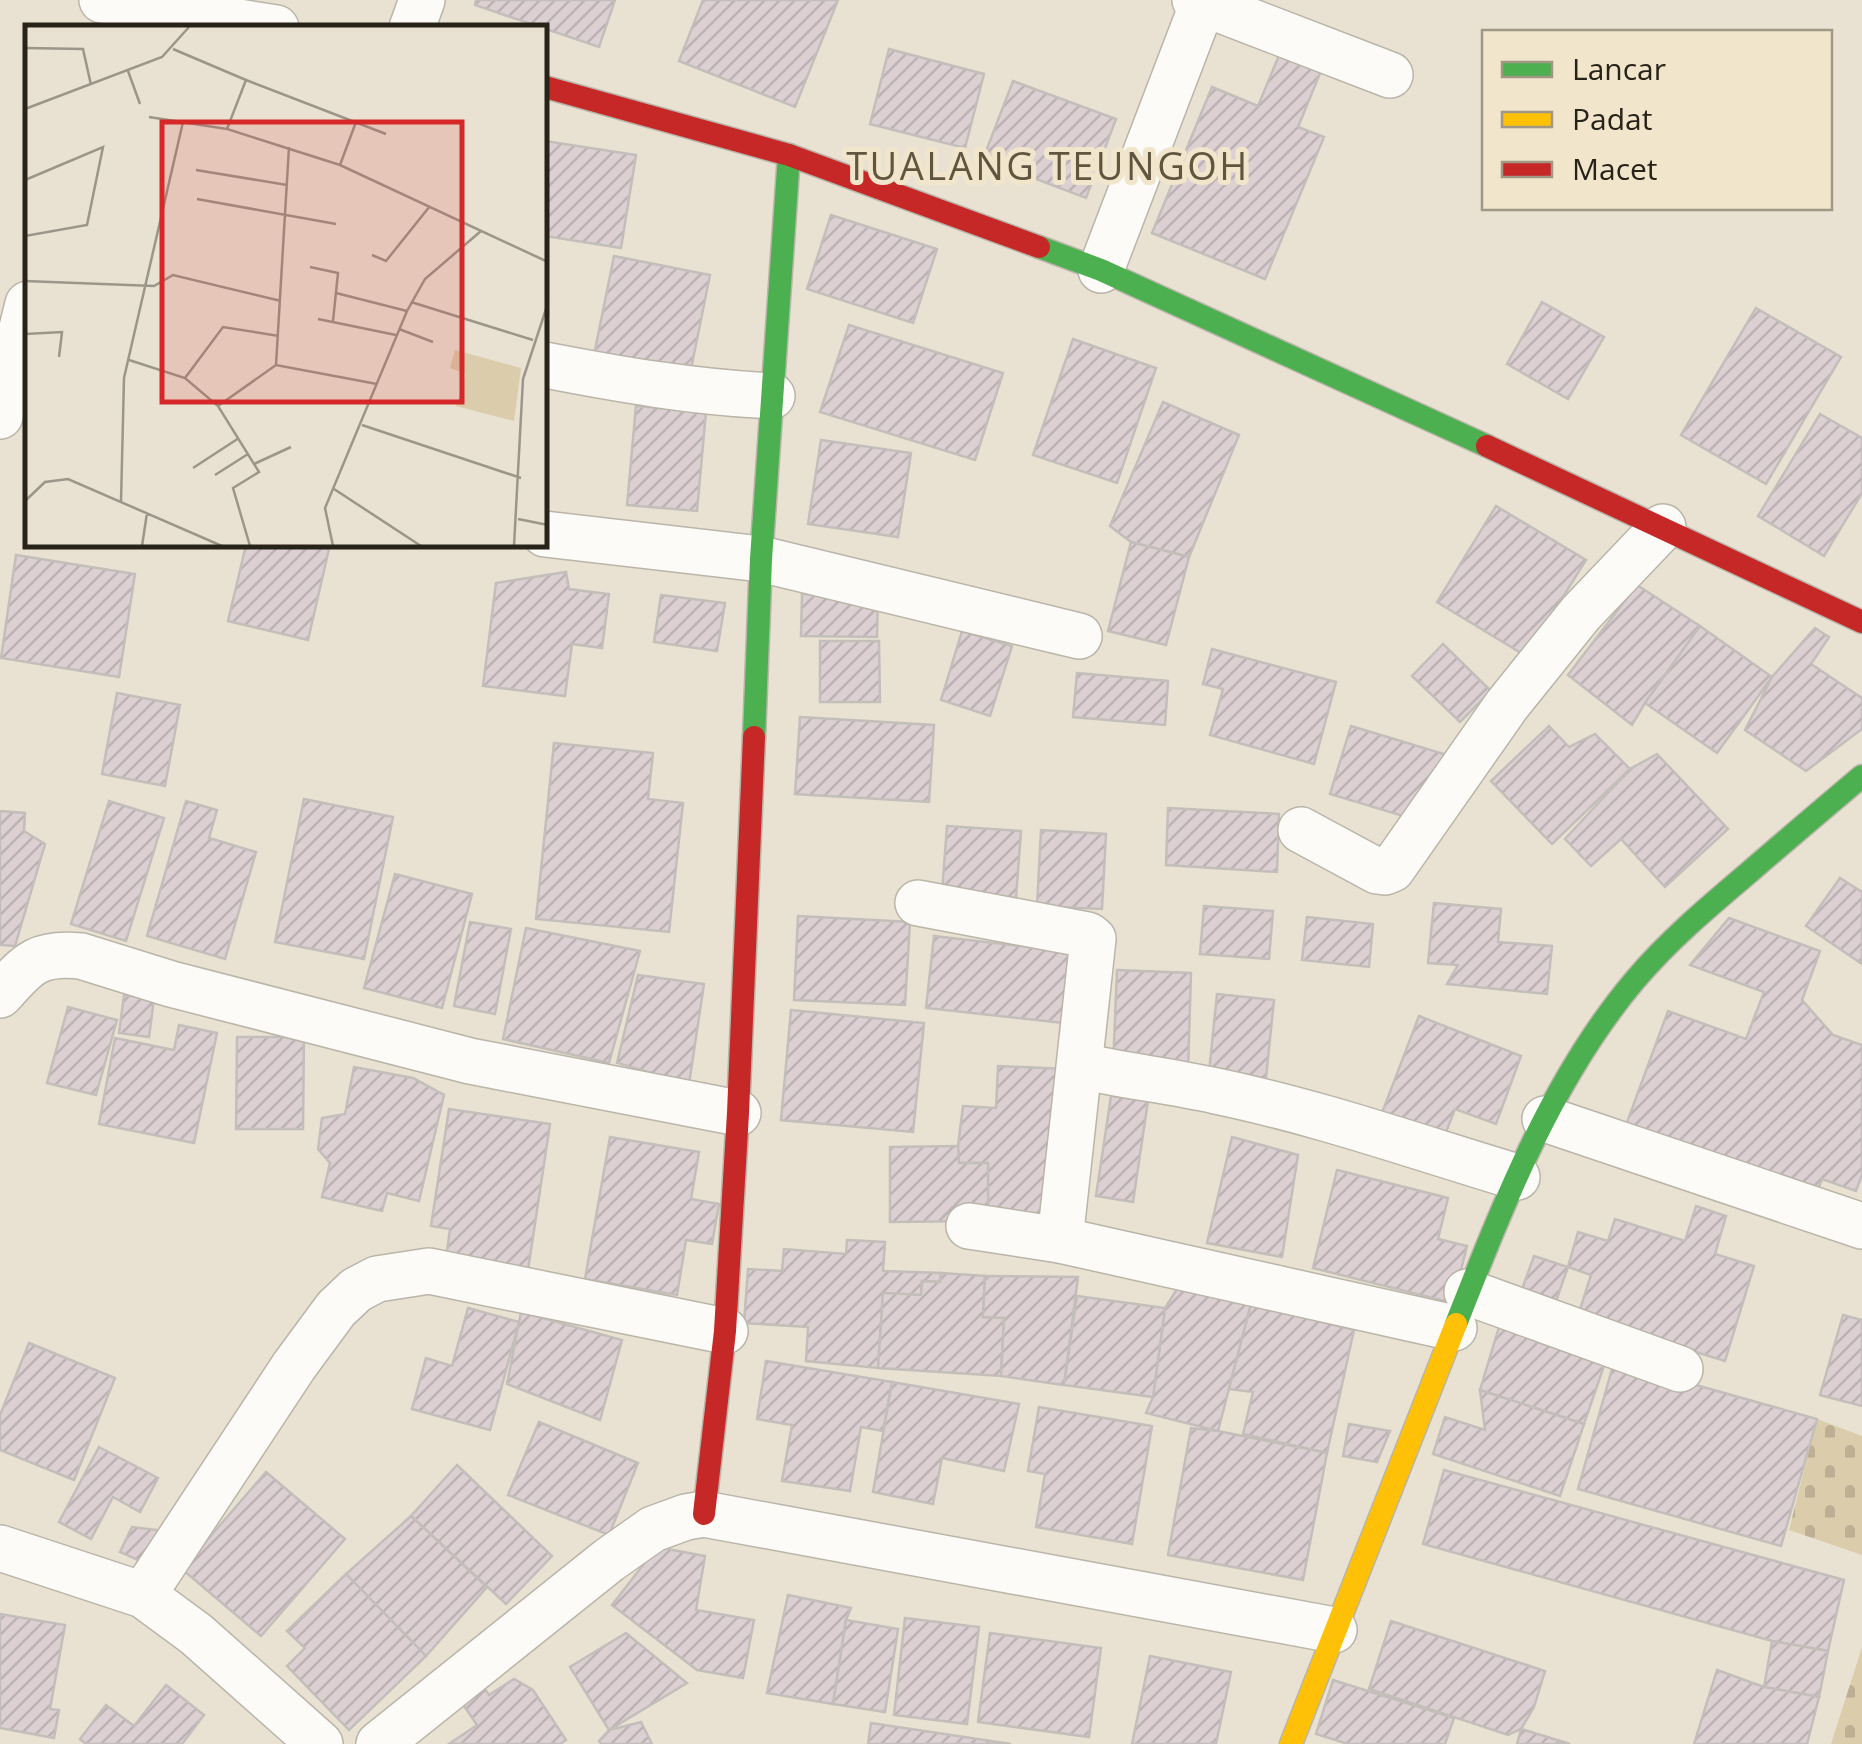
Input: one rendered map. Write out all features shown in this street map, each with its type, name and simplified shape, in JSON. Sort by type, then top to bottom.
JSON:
[{"type":"street","points":[[413,25],[422,0]]},
{"type":"street","points":[[1101,270],[1199,2],[1390,75]]},
{"type":"street","points":[[115,10],[249,25]]},
{"type":"street","points":[[548,88],[790,155],[1101,270],[1664,527],[1862,622]]},
{"type":"street","points":[[704,1514],[725,1331],[761,560],[790,155]]},
{"type":"street","points":[[0,416],[25,316]]},
{"type":"street","points":[[548,366],[704,392],[772,396]]},
{"type":"street","points":[[1301,830],[1377,871],[1392,869],[1507,705],[1581,613],[1664,527]]},
{"type":"street","points":[[548,534],[761,560],[1079,636]]},
{"type":"street","points":[[1291,1744],[1517,1177],[1590,1040],[1634,981],[1683,928],[1862,776]]},
{"type":"street","points":[[918,903],[1091,936],[1060,1240]]},
{"type":"street","points":[[0,994],[20,971],[35,961],[81,956],[170,984],[470,1061],[738,1113]]},
{"type":"street","points":[[1080,1066],[1270,1104],[1517,1177]]},
{"type":"street","points":[[1544,1120],[1862,1226]]},
{"type":"street","points":[[969,1226],[1461,1310],[1680,1369]]},
{"type":"street","points":[[143,1595],[336,1309],[356,1290],[377,1279],[429,1271],[725,1331]]},
{"type":"street","points":[[379,1744],[652,1528],[704,1514],[1334,1630]]},
{"type":"street","points":[[0,1548],[143,1595],[196,1634],[320,1744]]},
{"type":"green space","points":[[1817,1419],[1862,1436],[1862,1555],[1789,1530]]},
{"type":"green space","points":[[1862,1647],[1862,1744],[1831,1744]]},
{"type":"building","points":[[476,0],[615,0],[599,47],[548,30],[548,25],[534,25],[475,5]]},
{"type":"building","points":[[703,0],[838,0],[795,107],[679,61]]},
{"type":"building","points":[[889,49],[984,74],[965,148],[870,124]]},
{"type":"building","points":[[1280,53],[1321,71],[1298,127],[1324,137],[1265,279],[1152,233],[1212,87],[1258,106]]},
{"type":"building","points":[[1013,81],[1116,119],[1086,198],[983,159]]},
{"type":"building","points":[[548,141],[636,155],[621,248],[548,236]]},
{"type":"building","points":[[831,215],[937,249],[913,323],[807,289]]},
{"type":"building","points":[[614,256],[710,275],[690,374],[594,355]]},
{"type":"building","points":[[1542,302],[1604,337],[1568,399],[1507,364]]},
{"type":"building","points":[[1756,308],[1841,357],[1766,484],[1681,435]]},
{"type":"building","points":[[849,325],[1003,373],[975,460],[820,412]]},
{"type":"building","points":[[1073,339],[1156,368],[1117,483],[1033,455]]},
{"type":"building","points":[[1163,402],[1239,435],[1189,557],[1131,542],[1110,526]]},
{"type":"building","points":[[636,406],[706,412],[697,511],[627,505]]},
{"type":"building","points":[[1820,414],[1862,438],[1862,493],[1824,556],[1758,516]]},
{"type":"building","points":[[821,440],[911,453],[898,537],[808,524]]},
{"type":"building","points":[[1496,506],[1586,560],[1526,656],[1437,602]]},
{"type":"building","points":[[1131,542],[1189,557],[1166,645],[1108,631]]},
{"type":"building","points":[[245,548],[329,549],[308,640],[228,621]]},
{"type":"building","points":[[16,555],[135,574],[119,677],[1,658]]},
{"type":"building","points":[[566,572],[569,589],[609,594],[602,648],[572,644],[565,696],[483,686],[496,583]]},
{"type":"building","points":[[1637,585],[1700,626],[1632,725],[1568,675]]},
{"type":"building","points":[[802,594],[878,595],[877,637],[801,636]]},
{"type":"building","points":[[661,595],[725,603],[717,651],[654,642]]},
{"type":"building","points":[[1700,626],[1772,677],[1717,753],[1645,703]]},
{"type":"building","points":[[1815,628],[1829,637],[1811,664],[1862,698],[1862,729],[1806,771],[1745,730],[1772,677]]},
{"type":"building","points":[[962,631],[1012,646],[990,716],[941,700]]},
{"type":"building","points":[[820,641],[879,641],[880,702],[820,702]]},
{"type":"building","points":[[1443,644],[1491,691],[1460,722],[1412,676]]},
{"type":"building","points":[[1212,649],[1336,682],[1314,764],[1210,735],[1223,689],[1203,684]]},
{"type":"building","points":[[1077,673],[1168,681],[1165,725],[1073,717]]},
{"type":"building","points":[[117,693],[180,705],[165,786],[102,774]]},
{"type":"building","points":[[800,717],[934,725],[929,802],[795,794]]},
{"type":"building","points":[[1351,726],[1444,754],[1423,822],[1330,794]]},
{"type":"building","points":[[1549,726],[1569,747],[1595,734],[1630,769],[1552,844],[1491,781]]},
{"type":"building","points":[[554,743],[653,753],[648,799],[683,803],[669,932],[536,919]]},
{"type":"building","points":[[1657,754],[1728,829],[1665,887],[1621,839],[1591,866],[1565,839],[1630,769]]},
{"type":"building","points":[[304,799],[393,817],[364,959],[275,942]]},
{"type":"building","points":[[109,801],[164,818],[126,941],[71,924]]},
{"type":"building","points":[[186,801],[217,810],[209,838],[256,852],[225,959],[147,936]]},
{"type":"building","points":[[1168,808],[1279,814],[1277,872],[1166,865]]},
{"type":"building","points":[[0,811],[25,813],[24,831],[45,844],[15,946],[0,945]]},
{"type":"building","points":[[947,826],[1021,831],[1016,898],[942,892]]},
{"type":"building","points":[[1041,830],[1106,834],[1102,909],[1037,906]]},
{"type":"building","points":[[395,874],[472,894],[442,1008],[364,988]]},
{"type":"building","points":[[1840,878],[1862,892],[1862,964],[1806,926]]},
{"type":"building","points":[[1434,903],[1501,909],[1498,942],[1552,946],[1547,994],[1447,984],[1458,965],[1428,963]]},
{"type":"building","points":[[1204,906],[1273,911],[1269,959],[1200,954]]},
{"type":"building","points":[[798,916],[910,922],[905,1005],[794,1000]]},
{"type":"building","points":[[1307,917],[1373,924],[1369,967],[1302,960]]},
{"type":"building","points":[[1729,918],[1820,951],[1802,1000],[1833,1035],[1862,1045],[1862,1175],[1856,1191],[1822,1179],[1816,1195],[1626,1125],[1668,1011],[1746,1039],[1764,992],[1690,965]]},
{"type":"building","points":[[470,922],[511,929],[495,1014],[454,1006]]},
{"type":"building","points":[[526,928],[640,951],[609,1063],[503,1039]]},
{"type":"building","points":[[934,936],[1090,954],[1082,1025],[926,1008]]},
{"type":"building","points":[[1117,970],[1191,973],[1188,1071],[1113,1068]]},
{"type":"building","points":[[638,975],[704,984],[689,1084],[617,1063]]},
{"type":"building","points":[[1217,994],[1274,1000],[1265,1088],[1208,1082]]},
{"type":"building","points":[[124,995],[154,999],[149,1037],[119,1033]]},
{"type":"building","points":[[68,1007],[117,1020],[96,1095],[47,1083]]},
{"type":"building","points":[[791,1010],[924,1023],[913,1132],[781,1120]]},
{"type":"building","points":[[1419,1016],[1521,1056],[1496,1124],[1455,1109],[1439,1150],[1377,1126]]},
{"type":"building","points":[[179,1025],[217,1033],[194,1143],[99,1124],[115,1038],[174,1050]]},
{"type":"building","points":[[237,1037],[304,1037],[303,1129],[236,1129]]},
{"type":"building","points":[[998,1066],[1066,1069],[1057,1221],[988,1221],[988,1163],[959,1163],[963,1106],[996,1108]]},
{"type":"building","points":[[354,1067],[413,1078],[444,1095],[419,1201],[387,1193],[382,1211],[322,1197],[330,1163],[318,1149],[322,1118],[345,1114]]},
{"type":"building","points":[[1111,1096],[1148,1101],[1133,1202],[1096,1196]]},
{"type":"building","points":[[449,1109],[550,1124],[528,1270],[446,1258],[450,1229],[431,1226]]},
{"type":"building","points":[[610,1137],[699,1152],[691,1199],[719,1204],[712,1244],[686,1240],[677,1295],[585,1279]]},
{"type":"building","points":[[1232,1137],[1298,1155],[1282,1257],[1207,1243]]},
{"type":"building","points":[[958,1146],[959,1163],[988,1163],[988,1221],[890,1222],[890,1147]]},
{"type":"building","points":[[1337,1170],[1448,1198],[1438,1239],[1467,1246],[1453,1303],[1313,1268]]},
{"type":"building","points":[[1696,1206],[1726,1216],[1715,1254],[1754,1266],[1725,1361],[1578,1316],[1591,1275],[1568,1267],[1578,1232],[1608,1241],[1615,1219],[1685,1241]]},
{"type":"building","points":[[847,1240],[885,1242],[883,1271],[941,1273],[940,1282],[922,1281],[921,1295],[883,1293],[878,1368],[806,1361],[808,1327],[744,1323],[748,1269],[782,1271],[784,1249],[846,1254]]},
{"type":"building","points":[[1534,1256],[1568,1267],[1555,1304],[1521,1292]]},
{"type":"building","points":[[941,1273],[985,1276],[983,1317],[1004,1318],[1001,1376],[878,1368],[883,1293],[921,1295],[922,1281],[940,1282]]},
{"type":"building","points":[[985,1276],[1078,1277],[1064,1385],[1001,1376],[1004,1318],[983,1317]]},
{"type":"building","points":[[1179,1286],[1251,1304],[1218,1431],[1146,1413],[1153,1397],[1165,1308]]},
{"type":"building","points":[[1077,1296],[1165,1308],[1153,1397],[1064,1385]]},
{"type":"building","points":[[1251,1304],[1354,1330],[1327,1453],[1243,1434],[1253,1392],[1229,1389]]},
{"type":"building","points":[[468,1308],[519,1322],[490,1430],[412,1409],[426,1358],[452,1366]]},
{"type":"building","points":[[521,1312],[622,1340],[600,1420],[507,1384]]},
{"type":"building","points":[[1843,1315],[1862,1320],[1862,1406],[1820,1395]]},
{"type":"building","points":[[1499,1327],[1606,1360],[1584,1424],[1480,1390]]},
{"type":"building","points":[[29,1343],[115,1378],[74,1480],[0,1450],[0,1415]]},
{"type":"building","points":[[766,1361],[892,1382],[883,1431],[861,1427],[850,1491],[782,1481],[792,1425],[757,1419]]},
{"type":"building","points":[[1614,1362],[1817,1419],[1781,1546],[1578,1489]]},
{"type":"building","points":[[892,1382],[1019,1404],[1004,1471],[942,1458],[933,1504],[873,1492]]},
{"type":"building","points":[[1480,1390],[1584,1424],[1560,1496],[1433,1454],[1445,1417],[1485,1430]]},
{"type":"building","points":[[1039,1407],[1152,1426],[1132,1544],[1036,1527],[1045,1474],[1028,1471]]},
{"type":"building","points":[[539,1422],[638,1463],[609,1535],[508,1495]]},
{"type":"building","points":[[1349,1424],[1390,1431],[1377,1462],[1343,1456]]},
{"type":"building","points":[[1191,1428],[1327,1453],[1303,1580],[1168,1555]]},
{"type":"building","points":[[99,1447],[158,1478],[140,1512],[113,1497],[91,1539],[59,1522]]},
{"type":"building","points":[[457,1465],[552,1556],[506,1604],[411,1516]]},
{"type":"building","points":[[1444,1470],[1844,1580],[1828,1651],[1772,1641],[1423,1544]]},
{"type":"building","points":[[266,1472],[345,1539],[261,1636],[182,1569]]},
{"type":"building","points":[[411,1516],[487,1587],[426,1656],[346,1574]]},
{"type":"building","points":[[132,1527],[157,1530],[153,1567],[120,1552]]},
{"type":"building","points":[[657,1547],[705,1556],[696,1610],[754,1620],[743,1678],[697,1670],[612,1605]]},
{"type":"building","points":[[346,1574],[426,1656],[349,1730],[287,1666],[305,1648],[287,1631]]},
{"type":"building","points":[[788,1595],[851,1608],[833,1704],[767,1693]]},
{"type":"building","points":[[0,1614],[65,1625],[50,1709],[59,1710],[54,1738],[0,1728]]},
{"type":"building","points":[[905,1618],[979,1627],[967,1724],[894,1715]]},
{"type":"building","points":[[846,1620],[898,1629],[885,1712],[833,1704]]},
{"type":"building","points":[[1391,1621],[1545,1671],[1534,1707],[1521,1729],[1508,1735],[1369,1689]]},
{"type":"building","points":[[626,1633],[687,1683],[609,1730],[570,1667]]},
{"type":"building","points":[[990,1633],[1101,1648],[1089,1737],[978,1722]]},
{"type":"building","points":[[1772,1641],[1828,1651],[1819,1697],[1764,1687]]},
{"type":"building","points":[[1150,1656],[1231,1672],[1216,1744],[1132,1744]]},
{"type":"building","points":[[1717,1670],[1764,1687],[1819,1697],[1807,1744],[1694,1744]]},
{"type":"building","points":[[478,1679],[489,1695],[514,1679],[533,1690],[566,1740],[560,1744],[449,1744],[477,1725],[456,1694]]},
{"type":"building","points":[[1333,1680],[1454,1718],[1445,1744],[1348,1744],[1316,1734]]},
{"type":"building","points":[[166,1685],[204,1715],[182,1744],[86,1744],[80,1739],[106,1705],[134,1726]]},
{"type":"building","points":[[641,1722],[652,1744],[599,1741],[609,1730]]},
{"type":"building","points":[[871,1723],[1011,1744],[868,1744]]},
{"type":"building","points":[[1521,1729],[1570,1744],[1517,1744]]},
{"type":"traffic: fast","points":[[754,737],[761,559],[789,155]]},
{"type":"traffic: fast","points":[[1039,247],[1101,270],[1487,446]]},
{"type":"traffic: fast","points":[[1456,1324],[1532,1144],[1605,1018],[1674,938],[1862,776]]},
{"type":"traffic: slow","points":[[1291,1744],[1456,1324]]},
{"type":"traffic: jam","points":[[548,88],[789,155],[1039,247]]},
{"type":"traffic: jam","points":[[1487,446],[1862,622]]},
{"type":"traffic: jam","points":[[704,1514],[725,1331],[754,737]]},
{"type":"district","name":"TUALANG TEUNGOH","points":[[1048,167]]}]
